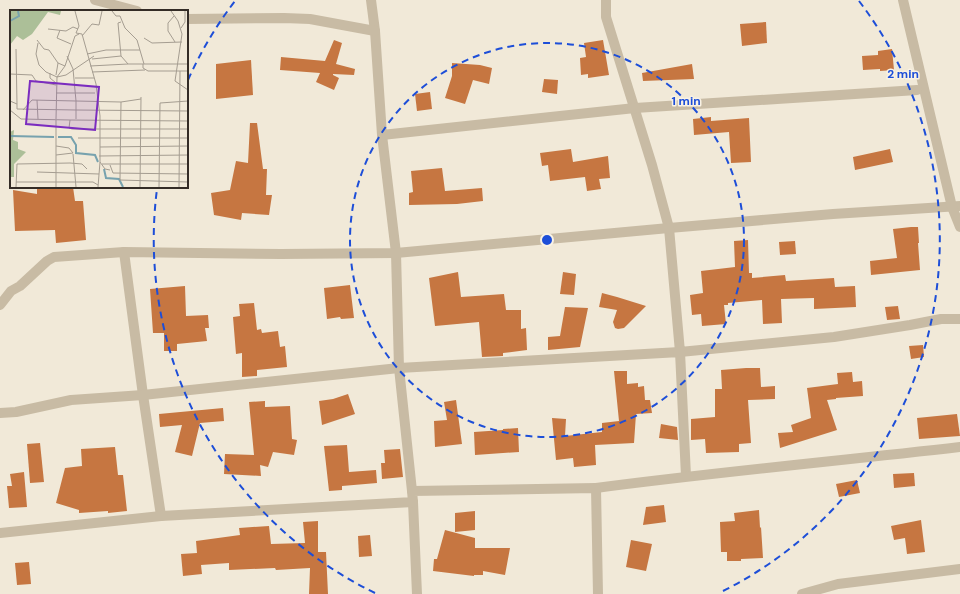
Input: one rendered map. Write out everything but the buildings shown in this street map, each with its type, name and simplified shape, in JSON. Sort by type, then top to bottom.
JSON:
[{"type":"street","points":[[94,0],[133,10]]},
{"type":"street","points":[[371,0],[375,31],[382,135],[396,254],[399,368],[413,502],[417,594]]},
{"type":"street","points":[[606,0],[606,17],[635,108],[669,228],[680,352],[686,476]]},
{"type":"street","points":[[903,0],[956,206],[960,227]]},
{"type":"street","points":[[188,19],[310,19],[375,31]]},
{"type":"street","points":[[382,135],[635,108],[917,90]]},
{"type":"street","points":[[0,305],[11,291],[20,286],[47,261],[54,257],[124,252],[396,254],[832,214],[956,206]]},
{"type":"street","points":[[124,252],[161,516]]},
{"type":"street","points":[[0,412],[16,412],[71,400],[143,395],[399,368],[680,352],[834,337],[910,326],[941,319],[960,320]]},
{"type":"street","points":[[412,491],[596,488],[686,476],[960,447]]},
{"type":"street","points":[[596,488],[598,594]]},
{"type":"street","points":[[0,533],[161,516],[413,502]]},
{"type":"street","points":[[802,594],[838,584],[960,569]]}]
